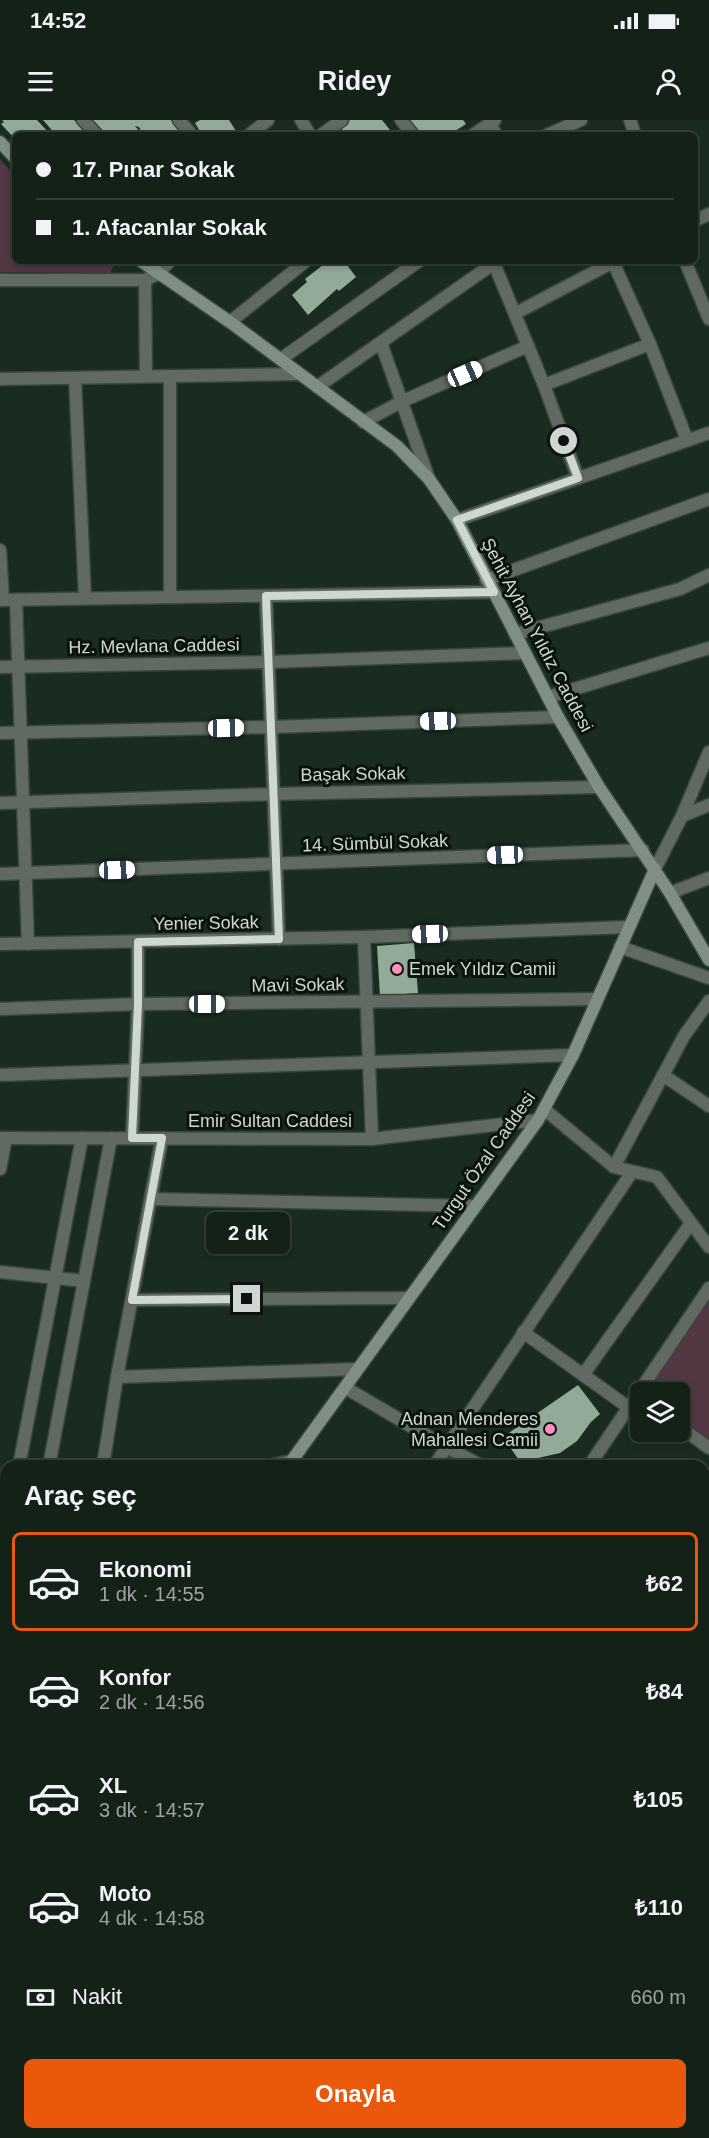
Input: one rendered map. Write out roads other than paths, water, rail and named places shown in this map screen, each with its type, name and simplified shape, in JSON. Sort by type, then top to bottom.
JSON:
[{"type":"main road","points":[[0,142],[12,155]]},
{"type":"main road","name":"Şehit Ayhan Yıldız Caddesi","points":[[145,264],[281,359],[396,446],[429,478],[457,520],[558,717],[599,787],[706,946],[709,960]]},
{"type":"main road","name":"Turgut Özal Caddesi","points":[[292,1460],[541,1114],[573,1055],[655,868]]},
{"type":"street","points":[[83,120],[94,132]]},
{"type":"street","points":[[179,120],[189,132]]},
{"type":"street","points":[[253,132],[268,120]]},
{"type":"street","points":[[325,132],[342,120]]},
{"type":"street","points":[[401,120],[411,132]]},
{"type":"street","points":[[554,132],[581,120]]},
{"type":"street","points":[[0,280],[145,280],[158,274],[167,264]]},
{"type":"street","points":[[230,322],[302,264]]},
{"type":"street","points":[[281,359],[414,264]]},
{"type":"street","points":[[317,387],[492,264]]},
{"type":"street","points":[[496,264],[578,478]]},
{"type":"street","points":[[516,313],[610,264]]},
{"type":"street","points":[[615,264],[650,344],[687,440]]},
{"type":"street","points":[[686,264],[709,319]]},
{"type":"street","points":[[145,280],[146,376]]},
{"type":"street","points":[[381,343],[429,478]]},
{"type":"street","points":[[544,385],[650,344]]},
{"type":"street","points":[[363,422],[403,401],[528,346]]},
{"type":"street","points":[[0,379],[300,374]]},
{"type":"street","points":[[170,376],[170,597]]},
{"type":"street","points":[[75,378],[85,598]]},
{"type":"street","points":[[457,520],[709,433]]},
{"type":"street","points":[[486,580],[709,500]]},
{"type":"street","points":[[0,550],[2,600],[494,592]]},
{"type":"street","points":[[515,634],[680,588],[709,575]]},
{"type":"street","points":[[266,596],[279,939]]},
{"type":"street","points":[[16,600],[28,944]]},
{"type":"street","points":[[548,698],[709,648]]},
{"type":"street","name":"Hz. Mevlana Caddesi","points":[[0,667],[269,662],[525,653]]},
{"type":"street","points":[[0,733],[558,717]]},
{"type":"street","name":"Turgut Özal Caddesi","points":[[655,868],[682,816],[709,752]]},
{"type":"street","name":"Başak Sokak","points":[[0,803],[599,787]]},
{"type":"street","points":[[682,816],[709,805]]},
{"type":"street","name":"14. Sümbül Sokak","points":[[0,874],[642,850]]},
{"type":"street","points":[[670,893],[709,878]]},
{"type":"street","name":"Yenier Sokak","points":[[0,944],[364,937],[628,927]]},
{"type":"street","points":[[364,937],[372,1139]]},
{"type":"street","points":[[132,1138],[138,1004],[138,942]]},
{"type":"street","points":[[620,947],[709,978]]},
{"type":"street","name":"Mavi Sokak","points":[[0,1009],[138,1004],[597,999]]},
{"type":"street","points":[[614,1167],[684,1036],[709,1001]]},
{"type":"street","points":[[0,1074],[573,1055]]},
{"type":"street","points":[[663,1075],[709,1106]]},
{"type":"street","points":[[541,1114],[614,1167],[657,1177],[709,1247]]},
{"type":"street","name":"Emir Sultan Caddesi","points":[[3,1138],[372,1139],[541,1114]]},
{"type":"street","points":[[0,1169],[3,1138]]},
{"type":"street","points":[[20,1460],[82,1138]]},
{"type":"street","points":[[50,1460],[111,1138]]},
{"type":"street","points":[[104,1460],[117,1377],[162,1138]]},
{"type":"street","points":[[438,1460],[632,1172]]},
{"type":"street","points":[[151,1199],[474,1206]]},
{"type":"street","points":[[583,1375],[691,1223]]},
{"type":"street","points":[[0,1272],[84,1281]]},
{"type":"street","points":[[647,1382],[709,1288]]},
{"type":"street","points":[[132,1300],[409,1298]]},
{"type":"street","points":[[523,1332],[583,1375],[630,1398]]},
{"type":"street","points":[[117,1377],[357,1370]]},
{"type":"street","points":[[346,1388],[470,1460]]},
{"type":"street","points":[[593,1460],[630,1408]]},
{"type":"street","points":[[690,1434],[709,1448]]},
{"type":"place","name":"Emek Yıldız Camii","points":[[397,969]]},
{"type":"place","name":"Adnan Menderes Mahallesi Camii","points":[[550,1429]]}]
